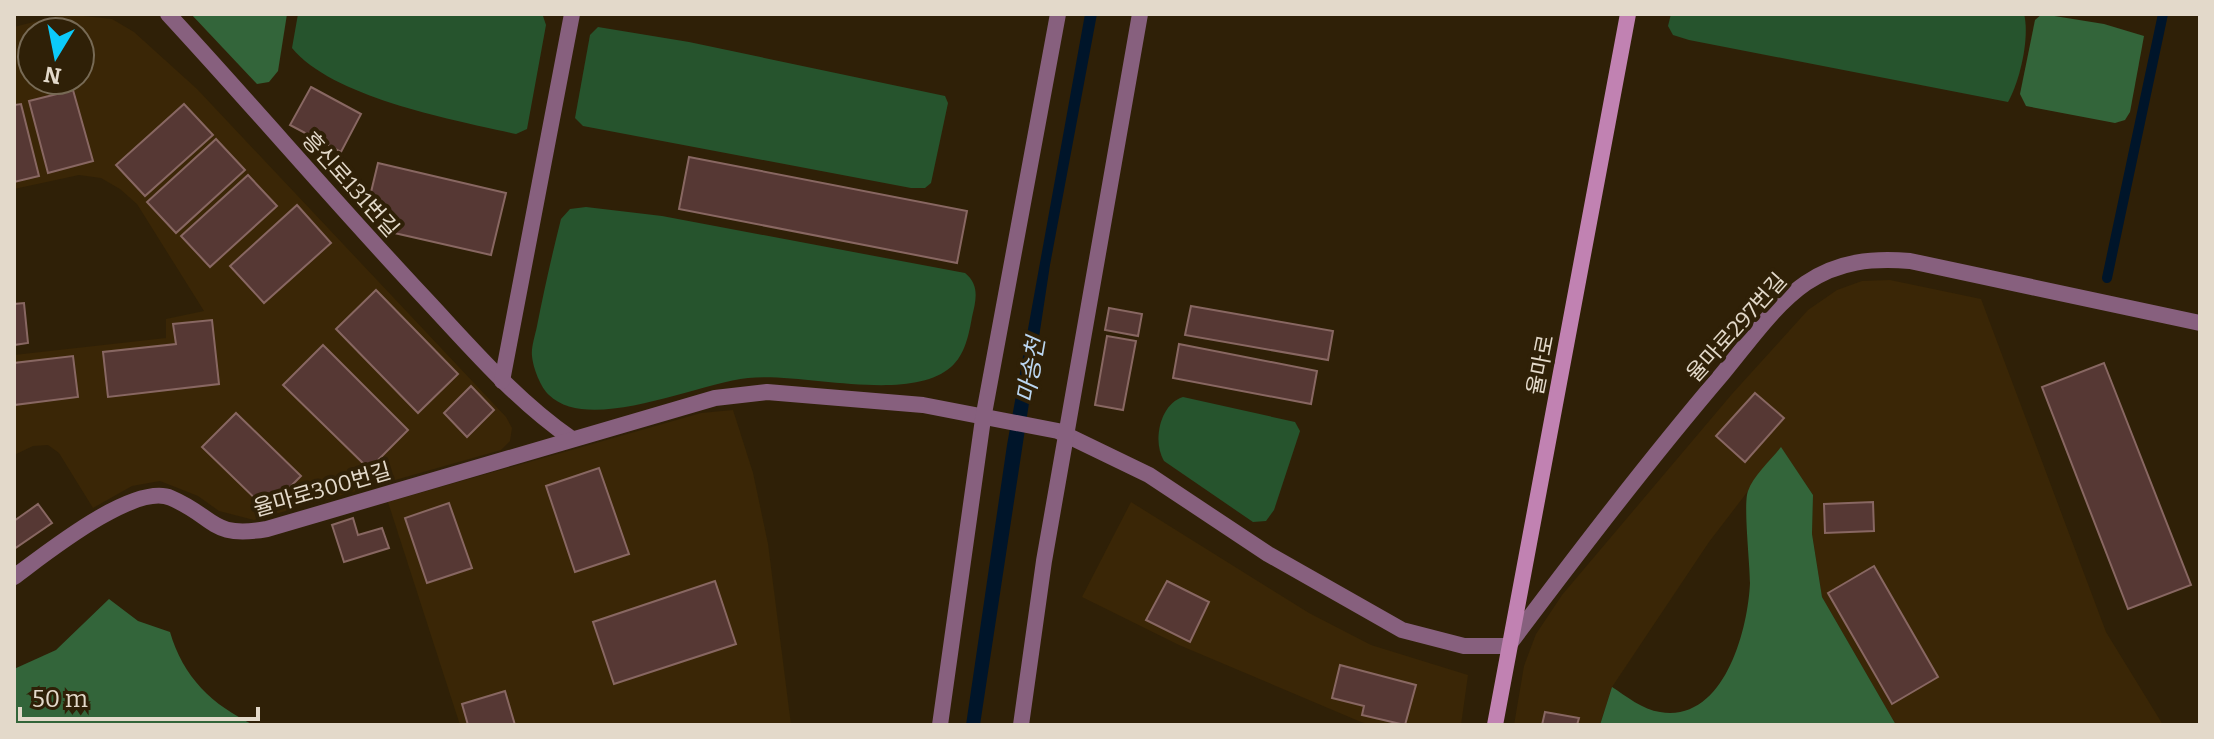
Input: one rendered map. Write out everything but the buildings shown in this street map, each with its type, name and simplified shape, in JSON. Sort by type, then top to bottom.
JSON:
[{"type":"street","name":"율마로","points":[[1495,725],[1628,14]]},
{"type":"lane","name":"흥신로131번길","points":[[168,14],[344,212],[502,381],[531,410],[572,439]]},
{"type":"lane","points":[[502,381],[572,14]]},
{"type":"lane","points":[[940,725],[983,419],[1058,14]]},
{"type":"lane","points":[[1021,725],[1063,433],[1140,14]]},
{"type":"lane","name":"율마로297번길","points":[[1508,646],[1671,434],[1771,316],[1804,284],[1837,266],[1871,258],[1910,261],[2200,323]]},
{"type":"lane","name":"율마로300번길","points":[[14,577],[78,531],[151,495],[169,496],[214,527],[238,534],[267,529],[715,398],[767,392],[923,405],[1063,433],[1149,475],[1268,554],[1402,630],[1464,646],[1508,646]]},
{"type":"shaded area","points":[[96,17],[112,19],[134,32],[197,89],[506,417],[512,428],[510,441],[501,450],[254,520],[219,511],[198,496],[160,481],[132,486],[93,508],[59,453],[48,445],[33,446],[14,455],[14,355],[166,338],[166,319],[204,311],[137,204],[120,189],[101,178],[79,175],[14,189],[14,27],[16,96],[96,96]]},
{"type":"shaded area","points":[[1890,280],[1981,299],[2106,632],[2163,725],[1896,725],[1822,597],[1812,534],[1813,495],[1781,448],[1709,542],[1612,687],[1600,725],[1514,725],[1524,666],[1536,634],[1562,595],[1732,394],[1808,310],[1837,290],[1862,281]]},
{"type":"shaded area","points":[[733,410],[753,473],[768,544],[791,725],[460,725],[388,502],[701,413]]},
{"type":"shaded area","points":[[1131,502],[1309,613],[1371,645],[1468,675],[1461,725],[1372,725],[1361,722],[1179,645],[1082,597]]},
{"type":"green space","points":[[191,14],[287,14],[278,71],[269,82],[257,84]]},
{"type":"green space","points":[[298,14],[543,16],[546,25],[527,129],[516,134],[429,114],[336,81],[292,48]]},
{"type":"green space","points":[[1671,14],[2024,14],[2026,34],[2020,71],[2008,102],[1689,40],[1673,35],[1668,26]]},
{"type":"green space","points":[[2042,14],[2104,24],[2144,36],[2130,112],[2125,120],[2115,123],[2026,106],[2020,94],[2035,20]]},
{"type":"green space","points":[[598,27],[689,42],[945,96],[948,103],[931,183],[925,188],[911,188],[583,126],[575,118],[590,35]]},
{"type":"green space","points":[[586,207],[662,216],[965,273],[976,293],[966,344],[951,367],[932,378],[909,383],[882,385],[748,378],[616,408],[590,410],[567,406],[543,388],[534,366],[532,349],[561,219],[570,209]]},
{"type":"green space","points":[[1183,397],[1295,422],[1300,431],[1274,510],[1266,521],[1253,522],[1164,461],[1159,444],[1160,424],[1169,407]]},
{"type":"green space","points":[[1781,447],[1813,495],[1812,534],[1822,597],[1896,725],[1600,725],[1612,687],[1641,706],[1660,712],[1682,712],[1701,703],[1716,688],[1738,647],[1748,602],[1748,491]]},
{"type":"green space","points":[[109,599],[138,621],[170,632],[183,663],[201,688],[212,699],[254,725],[14,725],[14,669],[56,650]]},
{"type":"water","name":"마송천","points":[[1085,14],[1097,14],[1050,265],[980,725],[966,725],[1007,445]]},
{"type":"waterway","points":[[2107,278],[2163,14]]}]
